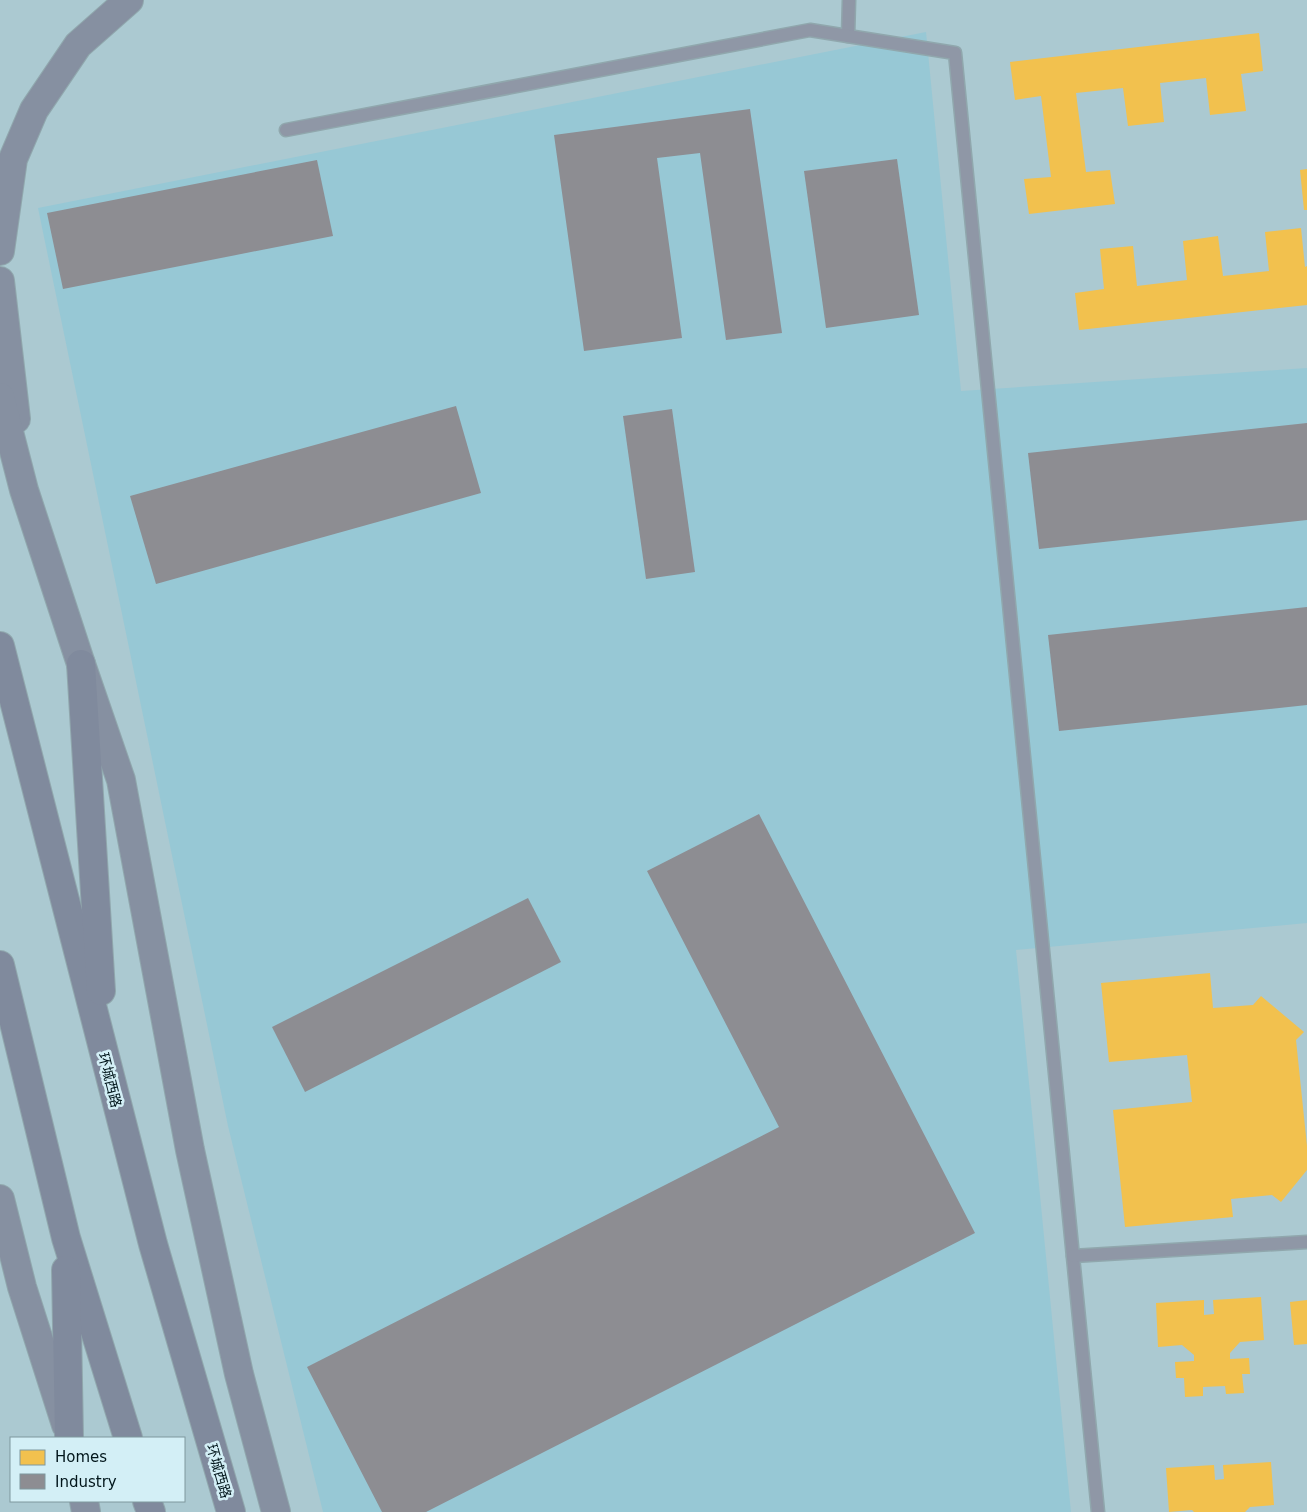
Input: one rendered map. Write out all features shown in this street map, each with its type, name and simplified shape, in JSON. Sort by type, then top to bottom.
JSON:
[{"type":"highway","name":"环城西路","points":[[0,646],[152,1244],[231,1512]]},
{"type":"highway","points":[[81,664],[105,1062]]},
{"type":"highway","points":[[0,965],[66,1238],[128,1437]]},
{"type":"highway","points":[[66,1238],[69,1437]]},
{"type":"main road","points":[[0,251],[13,159],[34,110],[78,45],[129,0]]},
{"type":"main road","points":[[0,281],[24,490]]},
{"type":"main road","points":[[0,397],[24,490],[121,780],[190,1150],[239,1374],[276,1512]]},
{"type":"main road","points":[[0,1198],[22,1287],[69,1437]]},
{"type":"lane","points":[[848,36],[849,0]]},
{"type":"lane","points":[[286,130],[810,30],[955,53],[1098,1512]]},
{"type":"lane","points":[[1073,1256],[1307,1242]]},
{"type":"shaded area","points":[[926,32],[961,391],[1307,368],[1307,923],[1016,950],[1071,1512],[323,1512],[228,1126],[38,208]]},
{"type":"building: Homes","points":[[1259,33],[1263,71],[1241,74],[1246,111],[1210,115],[1206,78],[1160,83],[1164,122],[1128,126],[1123,88],[1076,93],[1086,172],[1110,170],[1115,204],[1029,214],[1024,179],[1051,177],[1041,96],[1015,100],[1010,62]]},
{"type":"building: Homes","points":[[1307,169],[1307,210],[1304,210],[1300,170]]},
{"type":"building: Homes","points":[[1301,228],[1305,267],[1307,266],[1307,305],[1079,330],[1075,293],[1104,289],[1100,249],[1133,246],[1137,286],[1187,280],[1183,241],[1218,236],[1223,276],[1269,271],[1265,232]]},
{"type":"building: Homes","points":[[1210,973],[1213,1008],[1253,1005],[1261,996],[1304,1032],[1296,1040],[1307,1146],[1307,1170],[1281,1202],[1272,1195],[1231,1199],[1233,1217],[1125,1227],[1113,1110],[1192,1102],[1187,1055],[1109,1062],[1101,983]]},
{"type":"building: Homes","points":[[1261,1297],[1264,1340],[1240,1342],[1230,1353],[1230,1359],[1249,1358],[1250,1374],[1242,1374],[1244,1393],[1226,1394],[1225,1386],[1203,1387],[1203,1396],[1185,1397],[1184,1378],[1176,1378],[1175,1362],[1194,1361],[1194,1355],[1182,1345],[1158,1347],[1156,1303],[1204,1300],[1204,1315],[1214,1314],[1213,1300]]},
{"type":"building: Homes","points":[[1307,1300],[1307,1344],[1294,1345],[1290,1302]]},
{"type":"building: Homes","points":[[1271,1462],[1274,1505],[1250,1507],[1245,1512],[1194,1512],[1192,1510],[1169,1512],[1166,1468],[1214,1465],[1215,1480],[1224,1479],[1223,1465]]},
{"type":"building: Industry","points":[[750,109],[782,333],[726,340],[700,153],[657,158],[682,338],[584,351],[554,135]]},
{"type":"building: Industry","points":[[897,159],[919,315],[826,328],[804,171]]},
{"type":"building: Industry","points":[[317,160],[333,236],[63,289],[47,213]]},
{"type":"building: Industry","points":[[456,406],[481,493],[156,584],[130,496]]},
{"type":"building: Industry","points":[[672,409],[695,572],[646,579],[623,416]]},
{"type":"building: Industry","points":[[1307,423],[1307,520],[1039,549],[1028,453]]},
{"type":"building: Industry","points":[[1307,607],[1307,705],[1059,731],[1048,635]]},
{"type":"building: Industry","points":[[759,814],[975,1233],[426,1512],[382,1512],[307,1367],[779,1127],[647,871]]},
{"type":"building: Industry","points":[[528,898],[561,962],[305,1092],[272,1027]]}]
